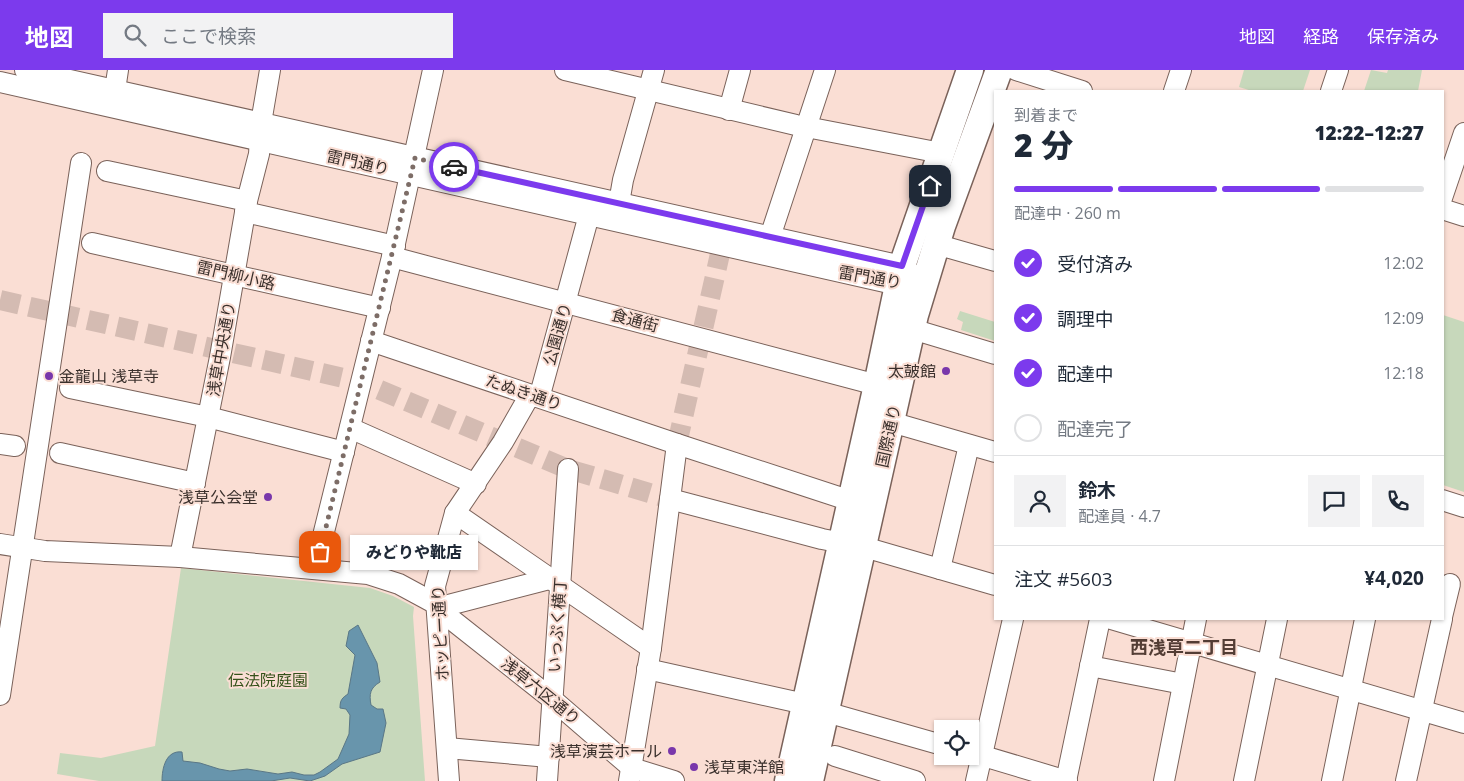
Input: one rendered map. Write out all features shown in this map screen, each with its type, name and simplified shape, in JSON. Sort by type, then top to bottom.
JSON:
[{"type":"main road","name":"国際通り","points":[[852,545],[851,501],[900,275],[970,70]]},
{"type":"main road","name":"国際通り","points":[[810,781],[815,708],[852,545],[891,422],[924,282],[942,226],[999,70]]},
{"type":"main road","points":[[788,781],[815,708]]},
{"type":"street","name":"雷門通り","points":[[25,70],[102,88],[261,132],[413,166],[619,203],[767,246]]},
{"type":"street","points":[[102,88],[118,70]]},
{"type":"street","name":"浅草中央通り","points":[[180,557],[208,417],[246,207],[260,154],[261,132],[270,70]]},
{"type":"street","points":[[315,568],[380,308],[433,70]]},
{"type":"street","points":[[565,70],[806,127],[941,153]]},
{"type":"street","points":[[619,203],[623,180],[654,70]]},
{"type":"street","points":[[729,110],[740,70]]},
{"type":"street","points":[[767,246],[825,70]]},
{"type":"street","points":[[1016,70],[1079,90]]},
{"type":"street","points":[[1174,90],[1181,70]]},
{"type":"street","points":[[1331,90],[1338,70]]},
{"type":"street","name":"雷門通り","points":[[0,82],[102,88]]},
{"type":"street","points":[[1444,192],[1464,133]]},
{"type":"street","points":[[0,694],[81,163]]},
{"type":"street","name":"雷門通り","points":[[413,166],[590,215],[767,246],[924,282]]},
{"type":"street","name":"食通街","points":[[107,172],[246,207],[566,303],[877,385]]},
{"type":"street","points":[[1444,210],[1464,216]]},
{"type":"street","name":"公園通り","points":[[503,442],[527,400],[541,391],[590,215]]},
{"type":"street","name":"雷門柳小路","points":[[92,243],[380,308]]},
{"type":"street","points":[[924,282],[934,256],[942,248],[951,247],[994,261]]},
{"type":"street","points":[[912,329],[994,354]]},
{"type":"street","name":"たぬき通り","points":[[371,341],[851,501]]},
{"type":"street","points":[[70,388],[208,417],[344,452]]},
{"type":"street","points":[[891,422],[994,452]]},
{"type":"street","points":[[350,428],[476,484]]},
{"type":"street","name":"ホッピー通り","points":[[449,781],[435,586],[455,513],[503,442]]},
{"type":"street","points":[[629,778],[651,648],[677,444]]},
{"type":"street","points":[[940,569],[969,444]]},
{"type":"street","points":[[60,453],[195,483]]},
{"type":"street","name":"いっぷく横丁","points":[[548,781],[552,699],[554,582],[568,470]]},
{"type":"street","points":[[670,499],[852,545],[994,585]]},
{"type":"street","points":[[1444,501],[1464,507]]},
{"type":"street","points":[[455,513],[651,648]]},
{"type":"street","name":"浅草六区通り","points":[[0,544],[45,550],[180,557],[315,568],[368,574],[399,584],[436,606],[552,699],[629,778],[674,781]]},
{"type":"street","points":[[436,606],[554,582]]},
{"type":"street","points":[[1444,611],[1452,585]]},
{"type":"street","points":[[979,743],[1013,620]]},
{"type":"street","points":[[979,755],[1066,781],[1100,620]]},
{"type":"street","points":[[1114,620],[1464,723]]},
{"type":"street","points":[[1164,781],[1196,620]]},
{"type":"street","points":[[1244,781],[1277,620]]},
{"type":"street","points":[[1332,781],[1365,620]]},
{"type":"street","points":[[1406,781],[1442,620]]},
{"type":"street","points":[[1090,666],[1183,684]]},
{"type":"street","points":[[647,669],[815,708],[934,743]]},
{"type":"street","points":[[447,748],[549,757]]},
{"type":"street","points":[[835,756],[915,781]]},
{"type":"street","points":[[976,765],[976,781]]},
{"type":"green space","points":[[1244,70],[1310,70],[1303,90],[1249,90],[1239,87]]},
{"type":"green space","points":[[1371,70],[1387,73],[1388,70],[1422,70],[1418,90],[1364,90]]},
{"type":"green space","points":[[960,311],[994,322],[994,341],[961,330],[963,322],[957,319]]},
{"type":"green space","points":[[1444,315],[1464,322],[1464,492],[1444,485]]},
{"type":"green space","name":"伝法院庭園","points":[[181,568],[370,588],[393,596],[414,607],[413,616],[425,781],[99,781],[57,774],[60,753],[101,758],[155,746]]},
{"type":"water","points":[[358,625],[377,663],[380,682],[372,689],[370,698],[371,705],[377,709],[383,709],[386,723],[380,752],[342,764],[325,776],[310,781],[290,778],[271,781],[162,781],[166,761],[172,754],[177,752],[182,752],[183,761],[200,763],[219,769],[230,771],[247,769],[278,774],[292,772],[314,775],[338,759],[349,734],[350,715],[346,709],[340,708],[340,705],[348,694],[355,655],[346,646],[349,631]]},
{"type":"tunnel","points":[[677,444],[722,245]]},
{"type":"tunnel","points":[[0,300],[361,382],[568,469],[670,499]]},
{"type":"way so far","points":[[320,552],[415,158],[454,167]]},
{"type":"place","name":"太皷館","points":[[946,371]]},
{"type":"place","name":"金龍山 浅草寺","points":[[49,376]]},
{"type":"place","name":"浅草公会堂","points":[[268,497]]},
{"type":"place","name":"みどりや靴店","points":[[320,552]]},
{"type":"place","name":"浅草演芸ホール","points":[[672,751]]},
{"type":"place","name":"浅草東洋館","points":[[694,767]]},
{"type":"district","name":"西浅草二丁目","points":[[1184,648]]},
{"type":"route","points":[[454,167],[902,266],[930,186]]}]
